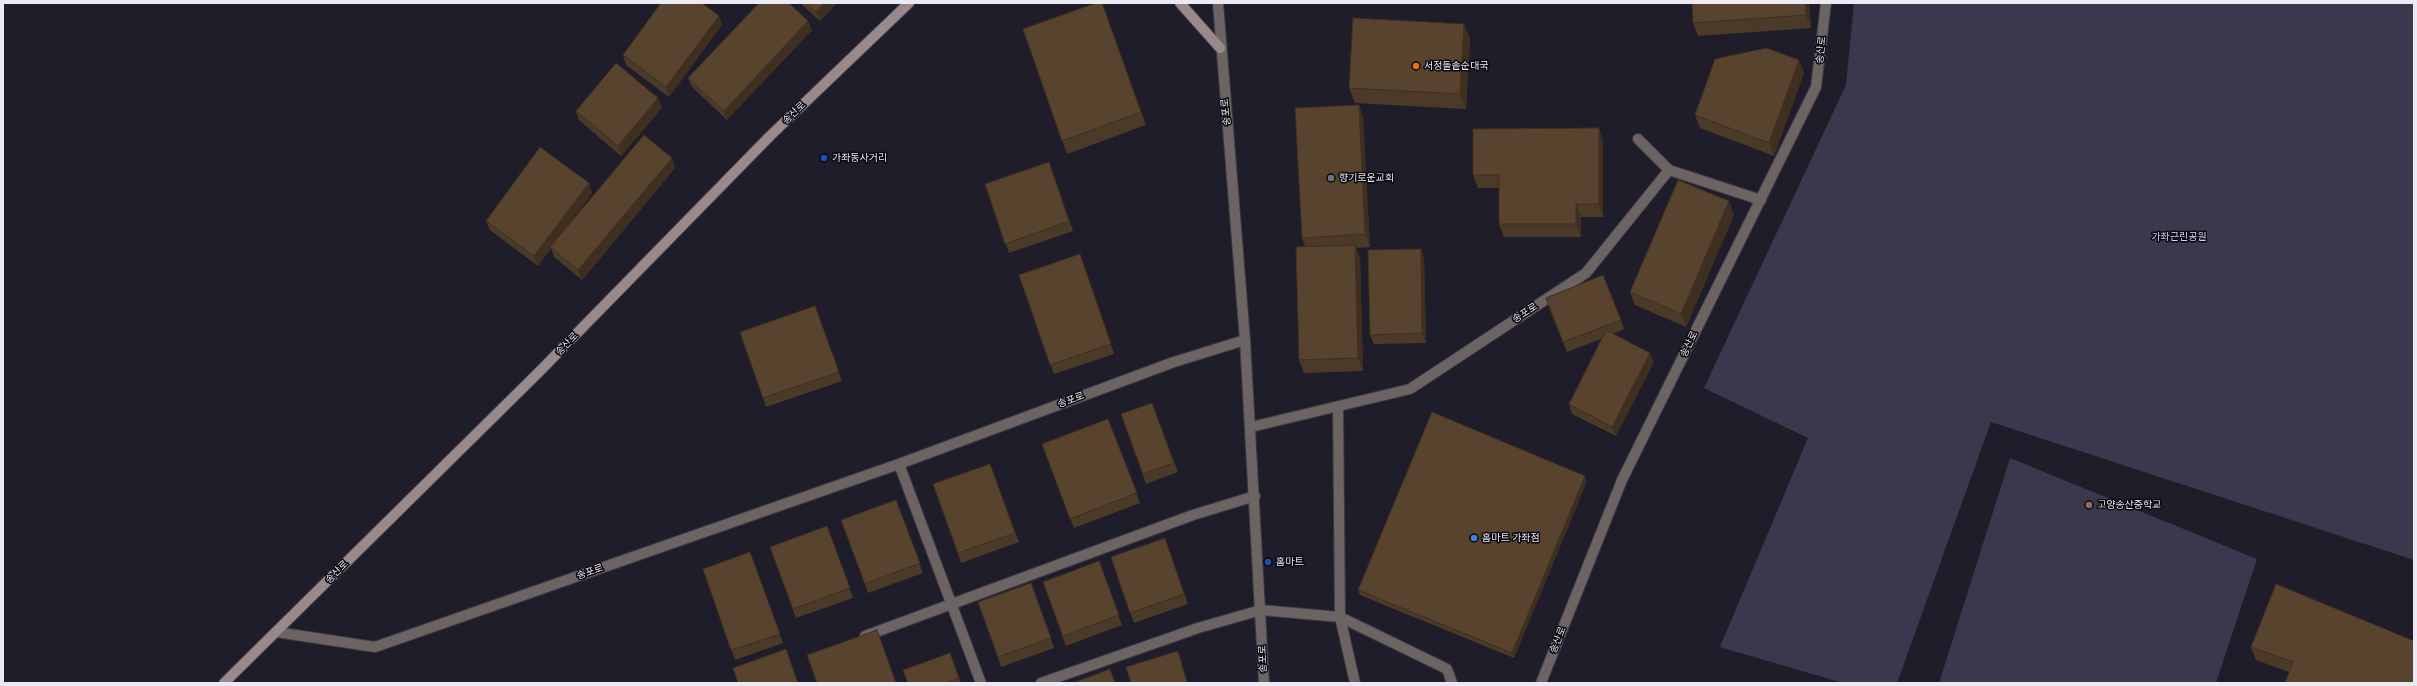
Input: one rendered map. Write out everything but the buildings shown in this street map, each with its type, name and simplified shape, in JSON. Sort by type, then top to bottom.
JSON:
[{"type":"main road","name":"송산로","points":[[224,683],[539,372],[770,136],[909,3]]},
{"type":"main road","points":[[1180,3],[1220,48]]},
{"type":"street","name":"송포로","points":[[1218,3],[1220,48],[1245,340],[1262,610],[1264,683]]},
{"type":"street","name":"송산로","points":[[1540,683],[1622,480],[1816,87],[1826,3]]},
{"type":"street","points":[[1638,139],[1668,170],[1761,200]]},
{"type":"street","name":"송포로","points":[[1250,427],[1410,389],[1586,273],[1668,170]]},
{"type":"street","name":"송포로","points":[[276,632],[375,647],[899,464],[1174,362],[1245,340]]},
{"type":"street","points":[[1338,406],[1340,617],[1355,683]]},
{"type":"street","points":[[899,464],[981,683]]},
{"type":"street","points":[[856,639],[951,606],[1193,515],[1255,496]]},
{"type":"street","points":[[1042,683],[1198,628],[1262,610],[1340,617],[1447,669],[1452,683]]},
{"type":"green space","name":"가좌근린공원","points":[[1854,3],[2414,3],[2414,560],[1991,422],[1897,683],[1843,683],[1720,647],[1808,438],[1704,388],[1846,85]]},
{"type":"green space","points":[[2010,458],[2257,559],[2216,683],[1939,683]]},
{"type":"place","name":"서정돌솥순대국","points":[[1416,66]]},
{"type":"place","name":"가좌동사거리","points":[[824,158]]},
{"type":"place","name":"향기로운교회","points":[[1331,178]]},
{"type":"place","name":"고양송산중학교","points":[[2089,505]]},
{"type":"place","name":"홈마트 가좌점","points":[[1474,538]]},
{"type":"place","name":"홈마트","points":[[1268,562]]}]
